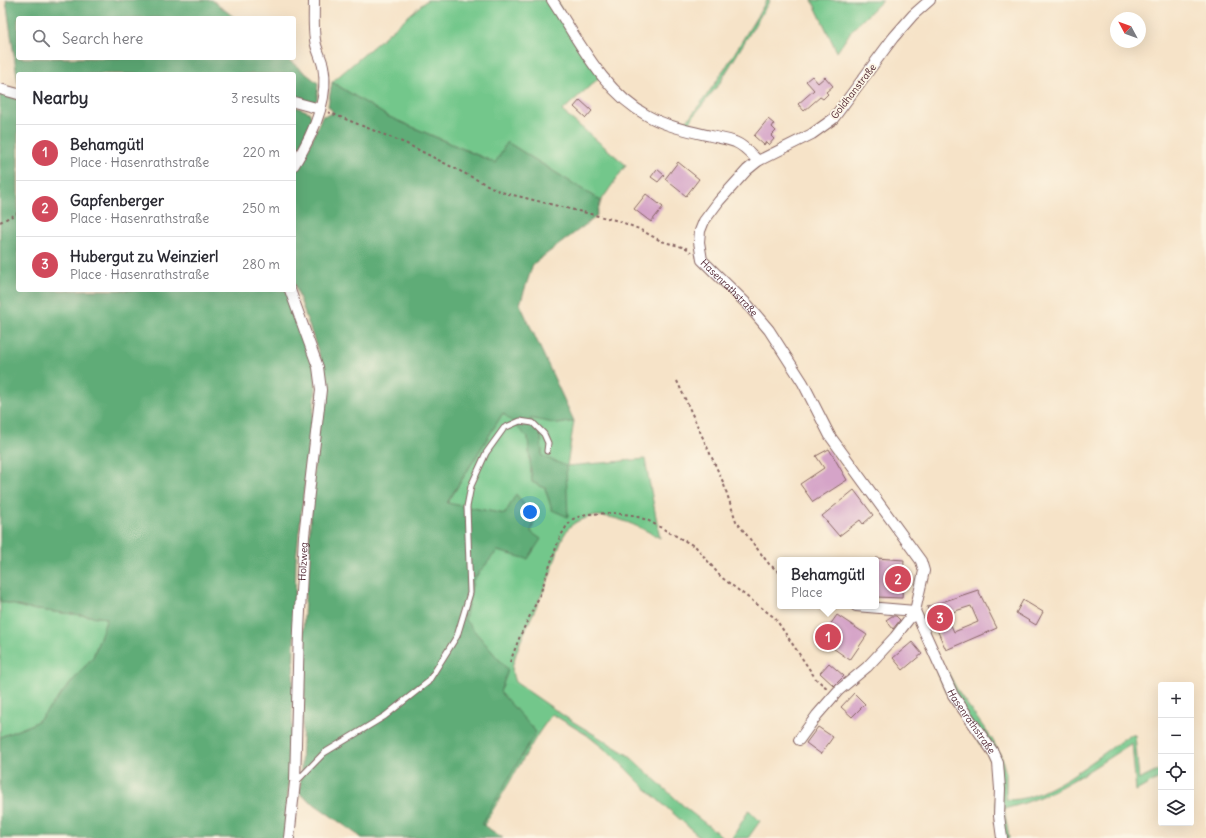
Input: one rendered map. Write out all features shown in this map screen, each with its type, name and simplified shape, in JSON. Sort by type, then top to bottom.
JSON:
[{"type":"street","points":[[296,162],[305,147],[320,110],[324,87],[323,67],[315,41],[314,0]]},
{"type":"street","points":[[552,0],[572,35],[622,99],[635,109],[667,125],[735,142],[748,150],[758,161]]},
{"type":"street","name":"Goldhanstraße","points":[[758,161],[812,134],[833,119],[893,38],[913,15],[930,0]]},
{"type":"street","points":[[0,89],[16,93]]},
{"type":"street","points":[[296,103],[320,110]]},
{"type":"street","name":"Hasenrathstraße","points":[[758,161],[747,170],[719,201],[704,221],[700,231],[699,242],[702,260],[747,304],[769,330],[803,383],[830,436],[921,561],[924,571],[915,611],[895,637],[867,667],[838,691],[798,740]]},
{"type":"street","name":"Holzweg","points":[[289,838],[295,782],[299,630],[304,536],[320,390],[318,366],[291,292]]},
{"type":"street","points":[[879,608],[915,611]]},
{"type":"street","name":"Hasenrathstraße","points":[[915,611],[953,695],[993,752],[998,762],[1000,789],[999,816],[1002,838]]},
{"type":"lane","points":[[295,782],[324,753],[385,716],[428,682],[457,636],[470,593],[466,507],[471,486],[486,453],[504,428],[520,420],[533,423],[544,434],[548,443],[546,451]]},
{"type":"path","points":[[320,110],[407,144],[501,192],[619,221],[639,229],[661,241],[686,248],[702,260]]},
{"type":"path","points":[[0,222],[16,215]]},
{"type":"path","points":[[677,381],[723,482],[736,521],[769,564],[777,571]]},
{"type":"path","points":[[510,662],[520,636],[539,597],[559,539],[566,527],[573,519],[586,514],[626,514],[647,520],[696,547],[721,577],[775,618],[816,679],[828,690],[838,691]]},
{"type":"green space","points":[[6,0],[212,0],[232,16],[16,16],[16,60],[289,60],[318,83],[317,100],[313,104],[296,99],[296,72],[16,72]]},
{"type":"green space","points":[[427,0],[556,0],[600,77],[562,111],[626,165],[601,201],[507,142],[496,163],[387,116],[332,82]]},
{"type":"green space","points":[[767,0],[770,0],[719,84],[691,119],[689,128],[682,126],[717,81]]},
{"type":"green space","points":[[812,0],[883,0],[852,30],[837,52]]},
{"type":"green space","points":[[332,82],[387,116],[495,163],[507,142],[601,201],[596,217],[533,264],[520,304],[574,421],[558,424],[529,418],[541,435],[542,456],[566,466],[568,517],[552,510],[545,488],[532,482],[528,438],[503,413],[447,503],[505,514],[516,494],[535,519],[531,532],[541,539],[528,559],[497,551],[473,580],[465,620],[508,670],[500,692],[536,732],[482,824],[503,838],[362,838],[300,794],[304,693],[303,631],[321,360],[296,288],[296,167],[309,147],[322,116],[333,112],[328,106]]},
{"type":"green space","points":[[0,93],[16,98],[16,292],[287,292],[315,369],[316,389],[296,559],[292,730],[285,838],[0,838],[0,737],[31,725],[39,720],[93,657],[107,618],[29,609],[0,601]]},
{"type":"green space","points":[[296,107],[309,112],[312,118],[302,143],[296,153]]},
{"type":"green space","points":[[503,413],[528,438],[532,482],[545,488],[552,510],[542,456],[541,435],[529,417],[558,424],[574,421],[567,466],[645,459],[660,538],[623,521],[602,516],[592,516],[583,519],[576,522],[569,528],[563,537],[545,588],[516,653],[512,669],[515,682],[567,718],[628,755],[688,810],[724,838],[701,838],[648,791],[612,755],[587,735],[552,714],[538,734],[484,825],[482,824],[535,732],[500,692],[508,670],[464,620],[473,580],[497,551],[528,558],[531,532],[516,495],[505,514],[447,504]]},
{"type":"green space","points":[[0,601],[29,609],[107,618],[93,657],[39,720],[31,725],[0,737]]},
{"type":"green space","points":[[947,671],[959,693],[992,739],[1001,756],[1006,774],[1006,799],[1020,799],[1035,795],[1052,787],[1070,777],[1129,735],[1135,735],[1139,780],[1158,770],[1158,779],[1136,791],[1132,743],[1070,782],[1038,798],[1004,809],[1009,838],[998,838],[994,767],[987,753],[950,699],[937,673]]},
{"type":"green space","points":[[749,810],[760,821],[748,838],[732,838]]},
{"type":"building","points":[[812,76],[818,83],[825,77],[833,86],[826,92],[828,94],[823,99],[820,97],[804,111],[798,104],[814,90],[806,81]]},
{"type":"building","points":[[580,100],[592,111],[586,118],[574,107]]},
{"type":"building","points":[[768,119],[774,124],[772,127],[776,131],[771,136],[774,139],[769,145],[766,142],[764,145],[754,136]]},
{"type":"building","points":[[678,162],[699,179],[686,196],[665,179]]},
{"type":"building","points":[[657,169],[664,175],[658,182],[651,177]]},
{"type":"building","points":[[646,194],[663,207],[651,222],[634,209]]},
{"type":"building","points":[[829,449],[847,480],[813,502],[800,484],[824,468],[816,456]]},
{"type":"building","points":[[854,490],[873,515],[863,524],[860,520],[839,536],[822,516]]},
{"type":"building","points":[[879,558],[904,560],[902,598],[879,597]]},
{"type":"building","points":[[978,590],[997,628],[946,650],[927,607]],"holes":[[[971,606],[978,622],[954,632],[946,614]]]},
{"type":"building","points":[[1023,600],[1043,612],[1036,625],[1016,613]]},
{"type":"building","points":[[837,615],[867,635],[850,660],[820,639]]},
{"type":"building","points":[[892,616],[896,616],[900,620],[893,629],[886,620]]},
{"type":"building","points":[[912,642],[922,654],[903,670],[893,658]]},
{"type":"building","points":[[829,663],[844,676],[834,686],[820,673]]},
{"type":"building","points":[[854,693],[865,704],[852,717],[841,707]]},
{"type":"building","points":[[818,727],[833,737],[821,754],[806,743]]},
{"type":"place","name":"Gapfenberger","points":[[898,579]]},
{"type":"place","name":"Hubergut zu Weinzierl","points":[[940,618]]},
{"type":"place","name":"Behamgütl","points":[[828,637]]}]
